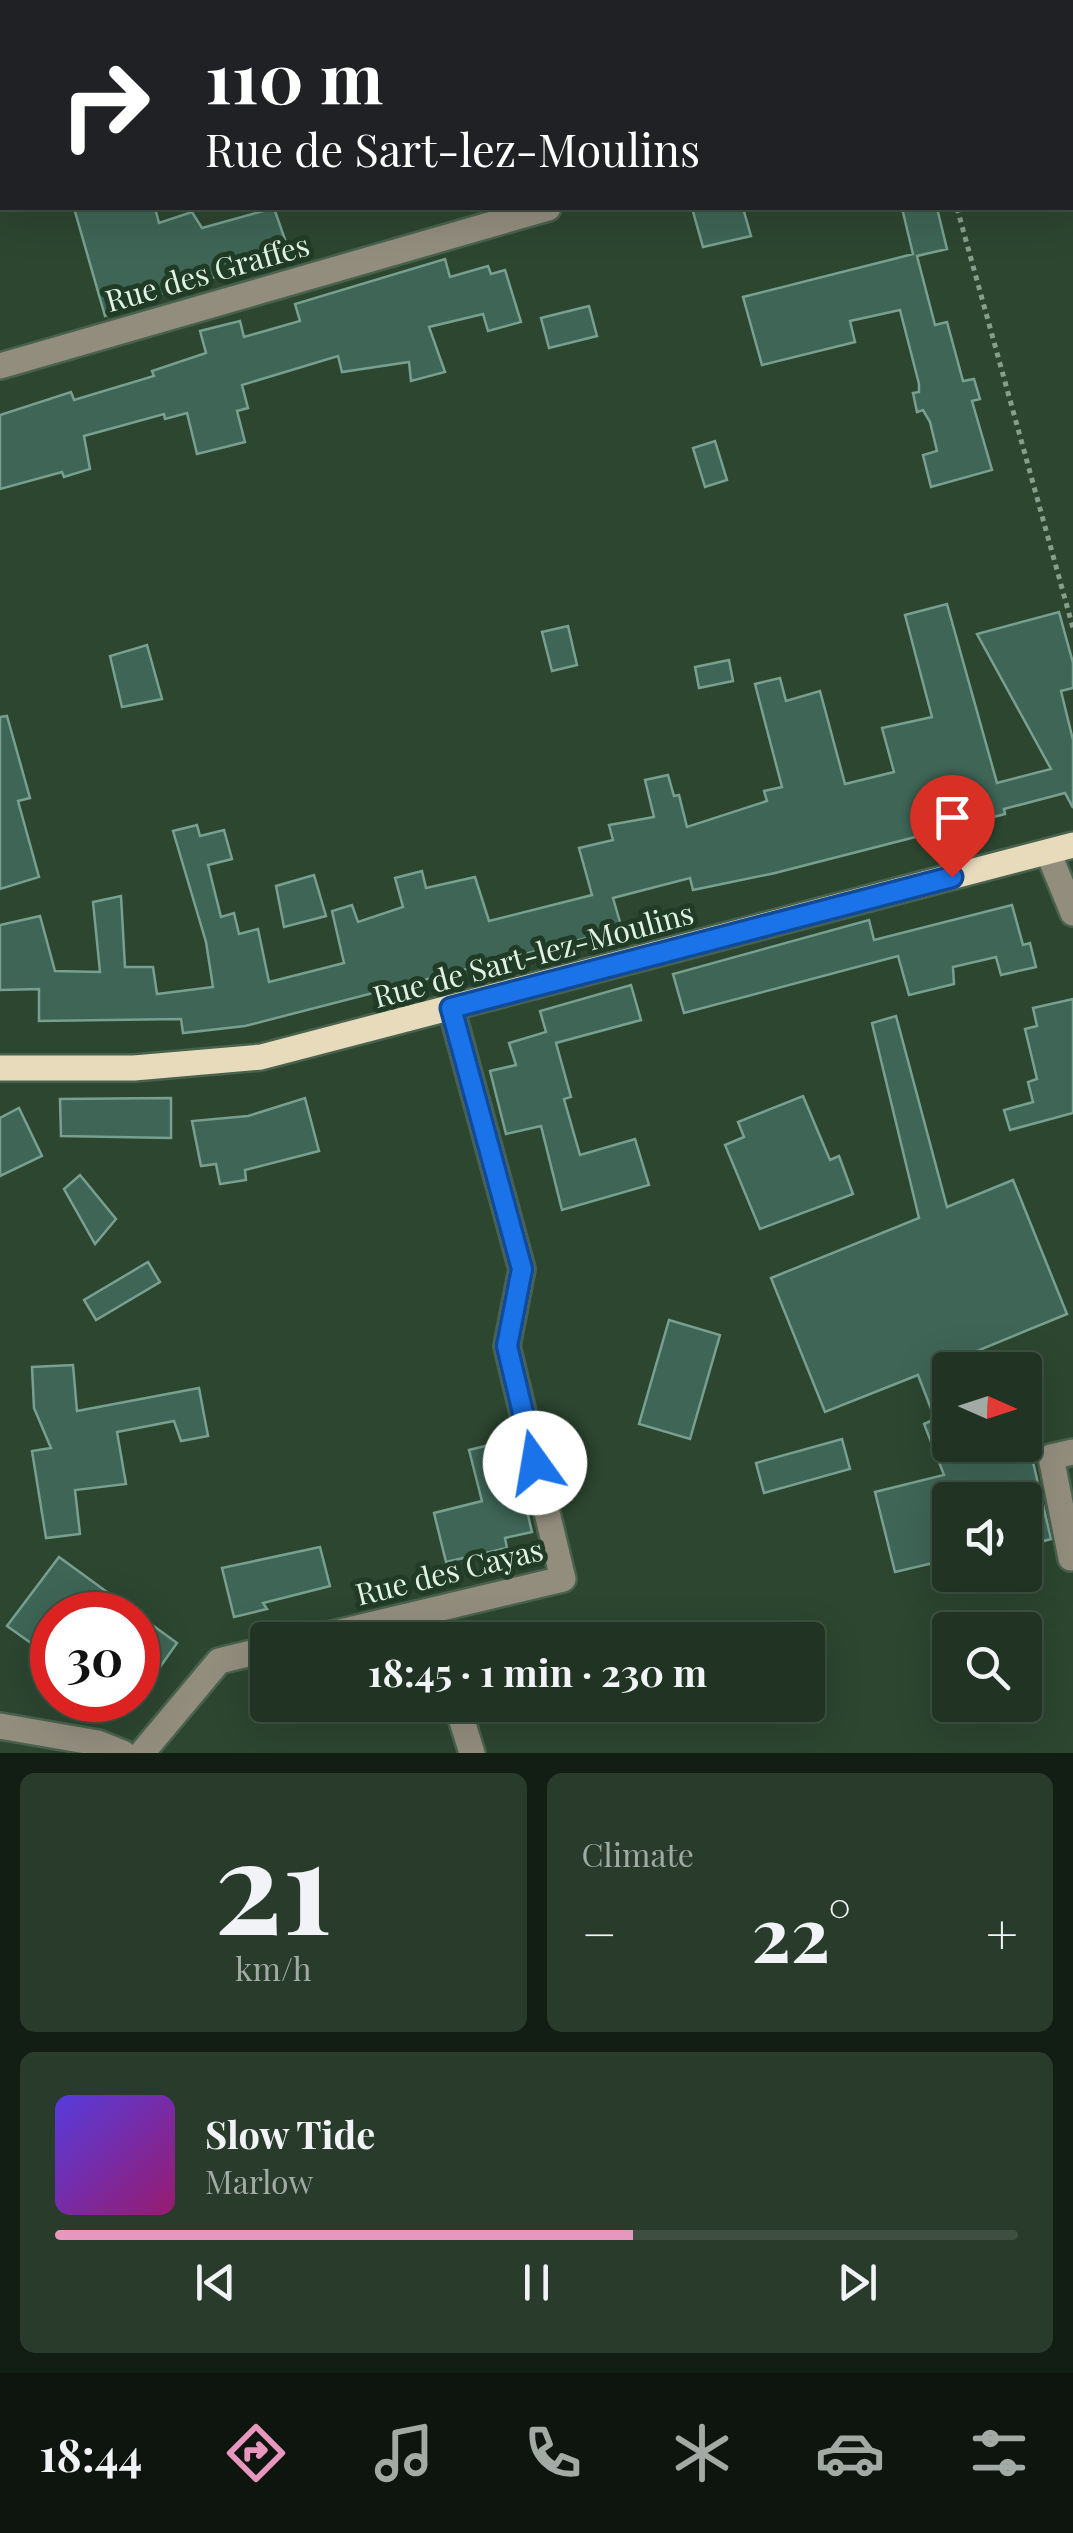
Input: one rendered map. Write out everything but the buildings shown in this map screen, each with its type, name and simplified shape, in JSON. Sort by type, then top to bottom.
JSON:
[{"type":"main road","name":"Rue de Sart-lez-Moulins","points":[[0,1068],[134,1068],[261,1057],[1061,848]]},
{"type":"street","name":"Rue des Graffes","points":[[0,366],[541,210]]},
{"type":"street","points":[[1061,848],[1073,913]]},
{"type":"street","name":"Rue des Cayas","points":[[385,1622],[563,1579],[507,1346],[522,1269],[451,1008]]},
{"type":"street","points":[[1071,1558],[1052,1457],[1073,1452]]},
{"type":"street","points":[[428,1612],[431,1622]]},
{"type":"street","points":[[142,1753],[219,1660],[250,1653]]},
{"type":"street","points":[[462,1722],[472,1753]]},
{"type":"street","points":[[0,1726],[98,1743],[123,1753]]},
{"type":"path","points":[[958,210],[1073,628]]},
{"type":"route","points":[[535,1463],[507,1346],[522,1269],[451,1008],[952,877]]}]
